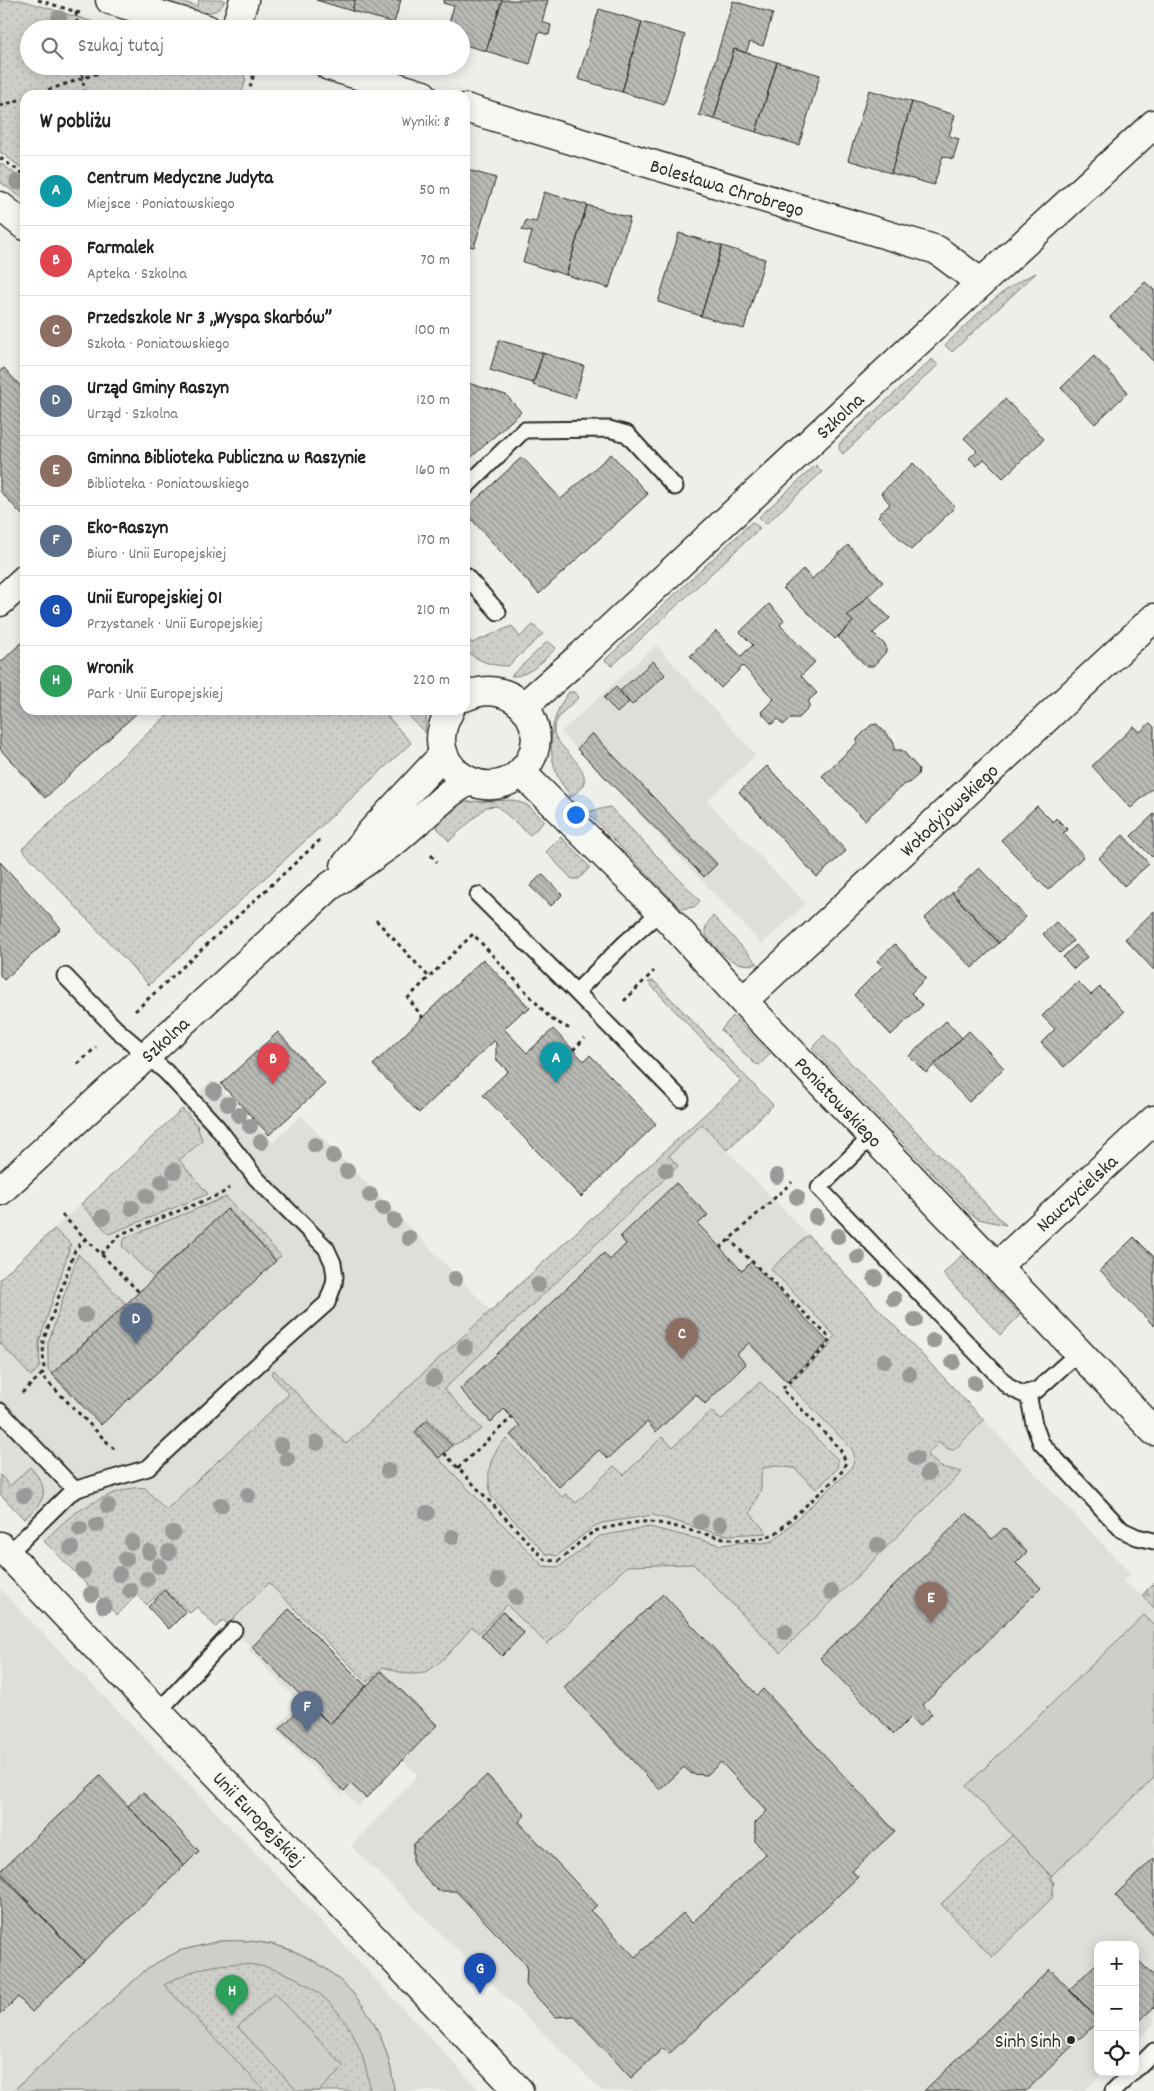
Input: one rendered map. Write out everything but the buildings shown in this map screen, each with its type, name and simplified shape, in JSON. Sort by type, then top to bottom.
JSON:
[{"type":"street","points":[[110,0],[176,20]]},
{"type":"street","points":[[238,20],[244,0]]},
{"type":"street","points":[[358,75],[408,90]]},
{"type":"street","name":"Bolesława Chrobrego","points":[[470,110],[937,250],[980,283]]},
{"type":"street","name":"Szkolna","points":[[524,706],[582,655],[980,283],[1154,124]]},
{"type":"street","points":[[0,206],[20,222]]},
{"type":"street","points":[[0,602],[20,584]]},
{"type":"street","name":"Wołodyjowskiego","points":[[743,1001],[1154,618]]},
{"type":"street","points":[[447,715],[443,723],[441,739],[444,755],[449,766],[458,775],[468,781],[490,786],[512,779],[521,772],[530,761],[535,747],[534,726],[524,706],[516,699],[494,690],[470,695]]},
{"type":"street","name":"Szkolna","points":[[329,887],[371,832],[444,755]]},
{"type":"street","name":"Poniatowskiego","points":[[521,772],[661,911],[743,1001],[1154,1431]]},
{"type":"street","name":"Szkolna","points":[[0,1191],[329,887],[395,841],[450,793],[468,781]]},
{"type":"street","name":"Nauczycielska","points":[[997,1266],[1154,1120]]},
{"type":"street","name":"Unii Europejskiej","points":[[4,1550],[519,2091]]},
{"type":"lane","points":[[470,483],[524,430],[609,429],[627,434],[675,487]]},
{"type":"lane","points":[[470,581],[498,612]]},
{"type":"lane","points":[[478,895],[681,1099]]},
{"type":"lane","points":[[576,992],[625,943],[661,911]]},
{"type":"lane","points":[[4,1550],[75,1490],[148,1468],[326,1303],[334,1284],[335,1276],[333,1263],[326,1248],[266,1189],[242,1162],[217,1127],[166,1072],[116,1029],[65,976]]},
{"type":"lane","points":[[872,1135],[819,1188],[1015,1392],[1028,1394],[1041,1387],[1079,1352]]},
{"type":"lane","points":[[1028,1394],[1028,1402],[1041,1443],[1122,1530],[1137,1537],[1154,1541]]},
{"type":"lane","points":[[0,1411],[75,1490]]},
{"type":"lane","points":[[158,1712],[234,1630]]},
{"type":"lane","points":[[1139,2066],[1154,2051]]},
{"type":"lane","points":[[1113,2091],[1128,2076]]},
{"type":"path","points":[[76,12],[77,20]]},
{"type":"path","points":[[83,75],[84,90]]},
{"type":"path","points":[[48,90],[92,75]]},
{"type":"path","points":[[249,90],[254,75]]},
{"type":"path","points":[[0,106],[20,100]]},
{"type":"path","points":[[0,158],[20,172]]},
{"type":"path","points":[[78,1064],[323,837]]},
{"type":"path","points":[[376,920],[429,977]]},
{"type":"path","points":[[423,1018],[408,998],[473,934],[552,1019],[564,1024],[584,1038]]},
{"type":"path","points":[[720,1248],[793,1180]]},
{"type":"path","points":[[101,1254],[120,1234],[221,1194],[228,1188],[234,1194]]},
{"type":"path","points":[[62,1215],[139,1292]]},
{"type":"path","points":[[86,1238],[75,1250],[43,1342],[44,1372],[41,1375],[136,1472]]},
{"type":"path","points":[[444,1453],[545,1560],[558,1561],[598,1530],[628,1524],[648,1522],[724,1538],[765,1538],[776,1533],[836,1478],[843,1470],[846,1462],[840,1449],[782,1390],[827,1346],[830,1338],[730,1240]]},
{"type":"path","points":[[458,1468],[512,1417]]},
{"type":"shaded area","points":[[656,645],[756,755],[707,801],[806,904],[762,944],[561,732]]},
{"type":"shaded area","points":[[212,1081],[273,1142],[301,1116],[490,1310],[698,1120],[1131,1574],[1123,1582],[1142,1595],[1154,1608],[1154,2024],[1139,2038],[1139,1941],[1094,1941],[1094,2076],[1100,2076],[1084,2091],[602,2091],[351,1846],[418,1775],[403,1761],[358,1806],[344,1792],[341,1795],[274,1729],[300,1703],[248,1650],[251,1647],[223,1620],[216,1627],[197,1607],[190,1613],[163,1588],[147,1605],[137,1595],[117,1615],[0,1494],[0,1279]]},
{"type":"shaded area","points":[[0,1589],[322,1922],[480,2091],[0,2091]]},
{"type":"green space","points":[[0,0],[21,0],[87,20],[20,20],[20,75],[244,75],[246,80],[243,90],[20,90],[20,166],[0,152]]},
{"type":"green space","points":[[155,0],[176,0],[197,6],[199,0],[225,0],[220,8],[213,12],[204,13],[193,12]]},
{"type":"green space","points":[[0,163],[20,177],[20,196],[0,182]]},
{"type":"green space","points":[[1036,273],[952,352],[945,345],[999,296],[1023,279]]},
{"type":"green space","points":[[932,359],[938,365],[843,454],[839,449],[840,443]]},
{"type":"green space","points":[[816,465],[822,472],[766,524],[759,517]]},
{"type":"green space","points":[[752,522],[760,528],[612,666],[605,660]]},
{"type":"green space","points":[[533,625],[543,634],[508,666],[485,662],[470,654],[470,641],[472,643],[512,626],[520,637]]},
{"type":"green space","points":[[548,641],[556,648],[546,658],[530,671],[518,676],[511,676]]},
{"type":"green space","points":[[569,692],[574,692],[579,697],[560,716],[554,730],[559,742],[581,768],[584,775],[582,786],[571,797],[558,777],[554,766],[551,744],[554,722]]},
{"type":"green space","points":[[168,715],[386,715],[411,743],[149,985],[22,849]]},
{"type":"green space","points":[[409,715],[427,715],[425,733]]},
{"type":"green space","points":[[513,800],[527,805],[545,821],[530,835],[497,806],[486,807],[449,841],[431,821],[461,802]]},
{"type":"green space","points":[[610,807],[700,901],[694,907],[681,909],[587,812]]},
{"type":"green space","points":[[561,837],[590,867],[579,879],[572,879],[546,852]]},
{"type":"green space","points":[[713,916],[758,964],[734,961],[723,954],[708,939],[705,930]]},
{"type":"green space","points":[[654,981],[773,1105],[727,1150],[702,1124],[669,1156],[678,1166],[444,1389],[482,1429],[467,1439],[453,1445],[428,1419],[414,1433],[543,1566],[559,1567],[600,1536],[649,1527],[722,1545],[773,1541],[849,1471],[854,1459],[854,1453],[850,1447],[789,1384],[829,1347],[829,1342],[835,1336],[771,1269],[808,1235],[984,1420],[954,1450],[948,1449],[939,1442],[927,1455],[941,1467],[962,1472],[780,1653],[693,1564],[627,1566],[547,1644],[507,1605],[479,1633],[472,1627],[447,1655],[432,1668],[413,1674],[383,1667],[367,1682],[269,1583],[228,1624],[223,1620],[216,1627],[197,1607],[190,1613],[163,1588],[147,1605],[137,1595],[117,1615],[44,1541],[67,1520],[85,1507],[106,1496],[127,1489],[145,1488],[166,1510],[289,1394],[271,1374],[274,1370],[346,1444],[741,1081],[648,982]]},
{"type":"green space","points":[[733,1016],[770,1054],[759,1065],[754,1063],[721,1030]]},
{"type":"green space","points":[[824,1035],[1006,1225],[978,1219],[971,1214],[812,1048]]},
{"type":"green space","points":[[182,1109],[197,1125],[202,1141],[179,1160],[208,1194],[109,1234],[81,1204]]},
{"type":"green space","points":[[226,1197],[281,1256],[276,1260],[228,1209],[153,1277],[122,1246],[125,1238]]},
{"type":"green space","points":[[54,1229],[71,1244],[39,1342],[40,1367],[31,1376],[0,1343],[0,1279]]},
{"type":"green space","points":[[78,1254],[126,1304],[52,1373],[48,1370],[48,1343]]},
{"type":"green space","points":[[962,1255],[1020,1315],[1000,1335],[943,1274]]},
{"type":"green space","points":[[760,1382],[838,1460],[837,1469],[816,1489],[794,1468],[776,1466],[763,1468],[761,1489],[750,1513],[767,1533],[729,1535],[715,1533],[653,1515],[602,1523],[593,1527],[557,1556],[546,1554],[491,1496],[490,1465],[496,1451],[506,1439],[562,1497],[566,1494],[576,1503],[614,1466],[624,1475],[662,1437],[673,1447],[711,1411],[721,1420]]},
{"type":"green space","points":[[30,1467],[41,1482],[43,1495],[37,1506],[24,1519],[0,1494],[0,1475],[10,1486]]},
{"type":"green space","points":[[1154,1583],[1154,1608],[1142,1595]]},
{"type":"green space","points":[[1144,1615],[1154,1625],[1154,1778],[1051,1876],[966,1786]]},
{"type":"green space","points":[[1012,1835],[1051,1876],[1051,1880],[1054,1882],[1052,1898],[992,1957],[941,1904]]},
{"type":"green space","points":[[220,1941],[243,1941],[275,1945],[302,1955],[327,1969],[348,1988],[366,2010],[380,2036],[389,2063],[394,2091],[13,2091],[149,1967],[179,1951]]},
{"type":"green space","points":[[220,1941],[243,1941],[275,1945],[302,1955],[327,1970],[348,1988],[366,2010],[380,2035],[389,2062],[394,2091],[370,2091],[362,2055],[346,2023],[324,1998],[297,1979],[266,1967],[233,1964],[199,1970],[164,1985],[265,2091],[13,2091],[149,1967],[179,1951]]},
{"type":"green space","points":[[275,1993],[344,2067],[319,2091],[297,2091],[238,2027]]},
{"type":"place","name":"Centrum Medyczne Judyta","points":[[556,1083]]},
{"type":"place","name":"Farmalek","points":[[273,1084]]},
{"type":"place","name":"Urząd Gminy Raszyn","points":[[136,1344]]},
{"type":"place","name":"Przedszkole Nr 3 „Wyspa Skarbów”","points":[[682,1359]]},
{"type":"place","name":"Gminna Biblioteka Publiczna w Raszynie","points":[[931,1623]]},
{"type":"place","name":"Eko-Raszyn","points":[[307,1732]]},
{"type":"place","name":"Unii Europejskiej 01","points":[[480,1994]]},
{"type":"place","name":"Wronik","points":[[232,2016]]},
{"type":"place","name":"Sinh Sinh","points":[[1071,2040]]}]
